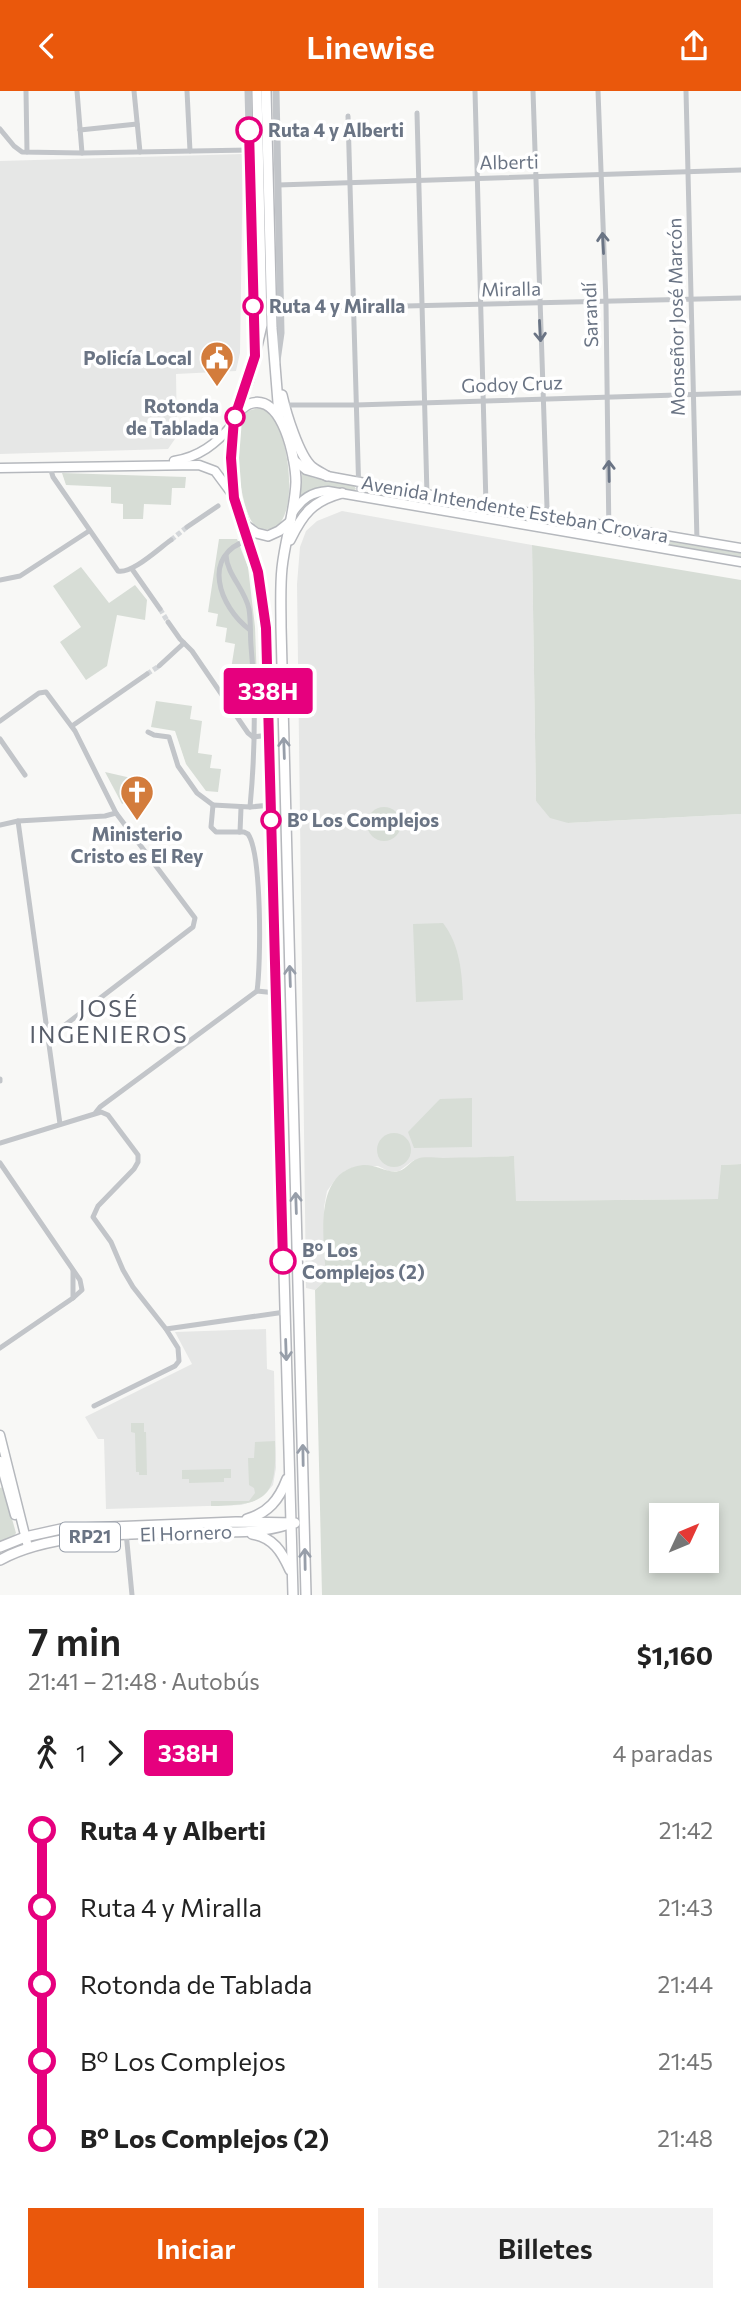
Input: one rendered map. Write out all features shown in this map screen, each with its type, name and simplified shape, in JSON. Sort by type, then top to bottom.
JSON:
[{"type":"main road","points":[[234,498],[232,425],[255,356],[262,325],[257,91]]},
{"type":"main road","points":[[267,91],[272,328],[277,400],[296,480],[292,523],[281,584],[281,627],[306,1595]]},
{"type":"main road","points":[[276,368],[289,423],[309,463],[327,476]]},
{"type":"main road","points":[[236,414],[249,404],[261,403],[280,417]]},
{"type":"main road","points":[[157,464],[192,457],[213,445],[232,425]]},
{"type":"main road","name":"Avenida Intendente Esteban Crovara","points":[[293,459],[306,470],[327,476],[741,548]]},
{"type":"main road","points":[[0,468],[157,464],[199,465],[210,468],[222,479],[234,498],[249,540],[265,608],[293,1595]]},
{"type":"main road","name":"Avenida Intendente Esteban Crovara","points":[[292,523],[301,502],[314,492],[328,491],[741,562]]},
{"type":"main road","points":[[245,525],[256,533],[275,534],[320,500],[342,493]]},
{"type":"main road","points":[[0,1435],[6,1483]]},
{"type":"main road","points":[[0,1461],[26,1542]]},
{"type":"main road","points":[[236,1527],[271,1507],[282,1492],[289,1475]]},
{"type":"main road","name":"El Hornero","points":[[0,1548],[26,1542],[125,1531],[304,1523]]},
{"type":"main road","points":[[236,1527],[273,1542],[284,1557],[292,1577]]},
{"type":"main road","name":"El Hornero","points":[[0,1560],[26,1542]]},
{"type":"street","points":[[26,91],[26,152]]},
{"type":"street","points":[[77,91],[82,153]]},
{"type":"street","points":[[134,91],[140,152]]},
{"type":"street","points":[[187,91],[190,151]]},
{"type":"street","points":[[248,91],[255,356]]},
{"type":"street","points":[[276,91],[281,333],[276,368]]},
{"type":"street","points":[[475,91],[486,505]]},
{"type":"street","points":[[533,91],[546,516],[542,528]]},
{"type":"street","name":"Sarandí","points":[[598,91],[606,303],[610,539]]},
{"type":"street","name":"Monseñor José Marcón","points":[[686,91],[697,541]]},
{"type":"street","points":[[416,113],[427,495]]},
{"type":"street","points":[[348,116],[359,496]]},
{"type":"street","points":[[80,130],[137,124]]},
{"type":"street","points":[[0,129],[18,150],[26,152],[250,150]]},
{"type":"street","name":"Alberti","points":[[278,185],[741,170]]},
{"type":"street","name":"Miralla","points":[[281,309],[539,305],[741,298]]},
{"type":"street","name":"Godoy Cruz","points":[[284,405],[741,393]]},
{"type":"street","points":[[50,467],[53,477],[115,569],[124,572],[132,569],[171,540]]},
{"type":"street","points":[[187,527],[218,506]]},
{"type":"street","points":[[0,580],[20,576],[89,531]]},
{"type":"street","points":[[249,540],[237,544],[226,555],[219,574],[222,594],[233,615],[250,630]]},
{"type":"street","points":[[226,555],[229,568],[248,606],[255,707],[250,807]]},
{"type":"street","points":[[132,569],[160,609]]},
{"type":"street","points":[[168,622],[192,651],[248,733],[253,737],[269,735]]},
{"type":"street","points":[[159,666],[184,643]]},
{"type":"street","points":[[223,695],[241,684],[253,669]]},
{"type":"street","points":[[72,726],[147,674]]},
{"type":"street","points":[[0,721],[43,691],[49,695],[72,726],[116,813],[194,915],[194,925],[48,1038]]},
{"type":"street","points":[[148,732],[169,737],[177,766],[197,793],[213,805],[241,808],[271,805]]},
{"type":"street","points":[[0,739],[25,775]]},
{"type":"street","points":[[213,805],[212,830],[244,832],[251,838],[257,864],[259,907],[257,991]]},
{"type":"street","points":[[240,832],[241,808]]},
{"type":"street","points":[[0,825],[18,821],[116,813]]},
{"type":"street","points":[[18,821],[60,1124]]},
{"type":"street","points":[[96,1112],[257,991],[276,993]]},
{"type":"street","points":[[0,1143],[96,1112],[104,1112],[137,1152],[139,1158],[134,1169],[98,1206],[93,1217],[111,1242],[133,1287],[166,1329],[180,1352],[175,1366],[94,1406]]},
{"type":"street","points":[[0,1163],[73,1270],[73,1298],[0,1348]]},
{"type":"street","points":[[166,1329],[285,1313]]},
{"type":"street","points":[[125,1531],[132,1595]]},
{"type":"shaded area","points":[[243,154],[240,353],[236,371],[176,374],[177,436],[168,449],[0,454],[0,161]]},
{"type":"shaded area","points":[[260,408],[273,417],[283,439],[289,486],[288,501],[280,523],[265,530],[252,522],[248,513],[237,451],[238,436],[245,414]]},
{"type":"shaded area","points":[[62,473],[186,477],[185,488],[172,488],[171,505],[144,504],[143,519],[123,519],[123,504],[111,503],[111,487],[66,485]]},
{"type":"shaded area","points":[[302,473],[314,478],[353,484],[356,489],[323,488],[300,498]]},
{"type":"shaded area","points":[[342,511],[532,545],[536,801],[568,823],[741,814],[741,1164],[721,1165],[719,1199],[515,1201],[514,1156],[414,1160],[399,1171],[388,1171],[378,1166],[354,1167],[345,1171],[327,1191],[324,1207],[326,1280],[315,1290],[306,1288],[297,584],[300,547],[306,531],[317,521]]},
{"type":"shaded area","points":[[613,532],[741,553],[741,558],[612,538]]},
{"type":"shaded area","points":[[219,539],[237,539],[248,567],[255,627],[258,709],[239,709],[240,684],[229,682],[235,644],[225,642],[227,628],[216,626],[218,614],[208,612]]},
{"type":"shaded area","points":[[532,545],[741,580],[741,814],[568,823],[550,818],[536,801]]},
{"type":"shaded area","points":[[81,567],[109,603],[135,585],[147,600],[145,620],[117,615],[107,666],[86,680],[60,642],[81,627],[53,586]]},
{"type":"shaded area","points":[[156,701],[192,706],[190,719],[202,721],[198,753],[212,755],[210,768],[221,769],[218,792],[206,791],[186,764],[175,731],[151,727]]},
{"type":"shaded area","points":[[105,772],[140,780],[142,794],[122,804]]},
{"type":"shaded area","points":[[384,807],[396,812],[401,824],[396,836],[384,841],[372,836],[367,824],[372,812]]},
{"type":"shaded area","points":[[443,923],[457,950],[463,1000],[416,1002],[413,924]]},
{"type":"shaded area","points":[[472,1098],[472,1147],[414,1148],[408,1132],[440,1099]]},
{"type":"shaded area","points":[[394,1133],[406,1138],[411,1150],[406,1162],[394,1167],[382,1162],[377,1150],[382,1138]]},
{"type":"shaded area","points":[[514,1156],[516,1201],[718,1199],[721,1165],[741,1164],[741,1595],[322,1595],[315,1290],[326,1280],[323,1229],[328,1194],[335,1180],[346,1170],[363,1165],[395,1172],[415,1160]]},
{"type":"shaded area","points":[[266,1329],[267,1369],[274,1371],[276,1468],[273,1485],[267,1492],[254,1501],[241,1505],[106,1509],[104,1439],[98,1439],[85,1417],[192,1364],[175,1332]]},
{"type":"shaded area","points":[[131,1423],[144,1423],[147,1475],[139,1475],[139,1472],[136,1472],[135,1433],[131,1432]]},
{"type":"shaded area","points":[[275,1441],[274,1475],[265,1495],[245,1503],[211,1506],[211,1501],[249,1501],[255,1493],[254,1488],[249,1485],[248,1458],[254,1458],[255,1442]]},
{"type":"shaded area","points":[[231,1469],[231,1478],[224,1478],[224,1482],[189,1483],[189,1479],[182,1479],[182,1470]]},
{"type":"shaded area","points":[[3,1487],[16,1533],[0,1543],[0,1488]]},
{"type":"tunnel","points":[[171,540],[187,527]]},
{"type":"tunnel","points":[[160,609],[168,622]]},
{"type":"tunnel","points":[[147,674],[159,666]]},
{"type":"bus line","name":"338H","points":[[249,130],[255,356],[232,425],[231,458],[234,498],[245,525],[265,608],[283,1261]]},
{"type":"place","name":"Ruta 4 y Alberti","points":[[249,130]]},
{"type":"place","name":"Ruta 4 y Miralla","points":[[253,306]]},
{"type":"place","name":"Policía Local","points":[[217,388]]},
{"type":"place","name":"Rotonda de Tablada","points":[[235,417]]},
{"type":"place","name":"Bº Los Complejos","points":[[271,820]]},
{"type":"place","name":"Ministerio Cristo es El Rey","points":[[137,822]]},
{"type":"place","name":"Bº Los Complejos (2)","points":[[283,1261]]},
{"type":"district","name":"JOSÉ INGENIEROS","points":[[109,1022]]}]
